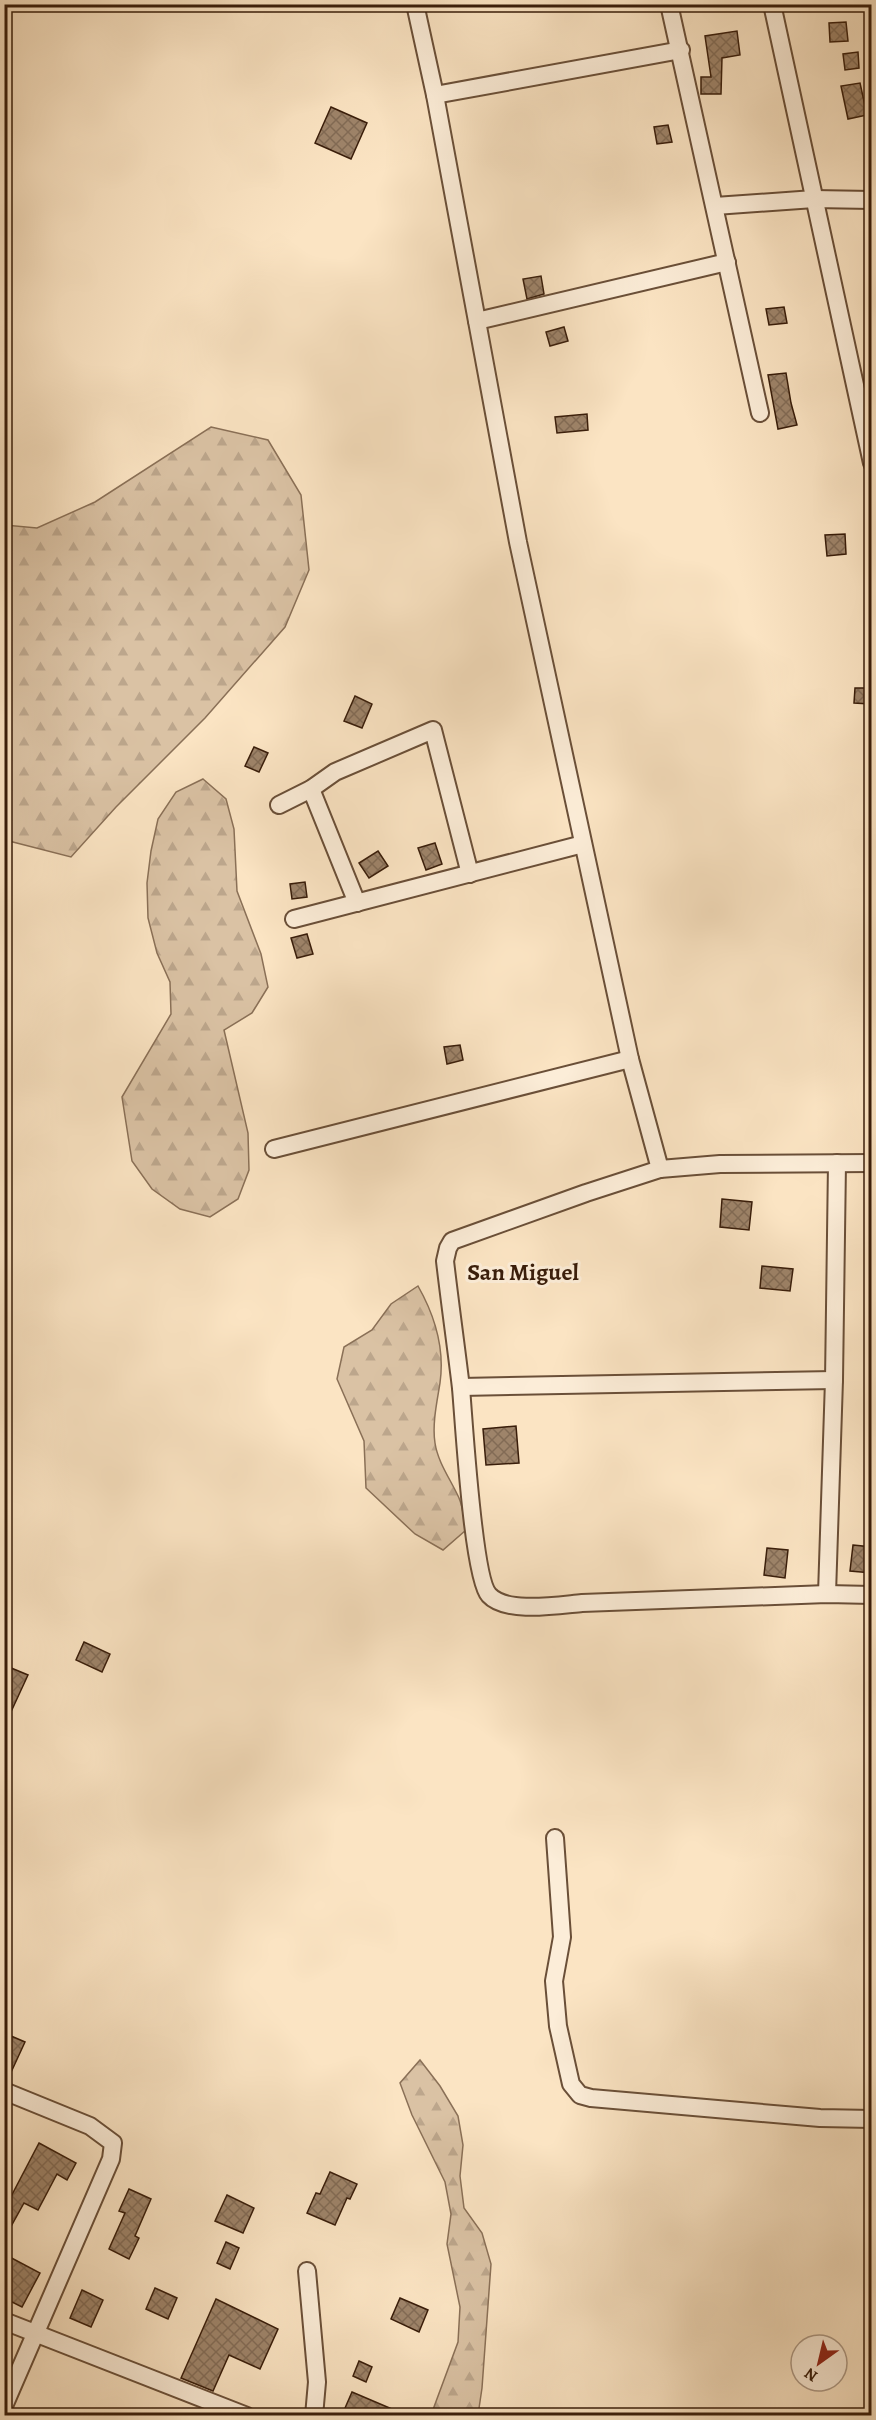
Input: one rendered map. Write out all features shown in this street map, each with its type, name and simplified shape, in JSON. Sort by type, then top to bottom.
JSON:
[{"type":"street","points":[[415,4],[435,95],[518,542],[630,1059],[660,1169]]},
{"type":"street","points":[[669,4],[760,413]]},
{"type":"street","points":[[772,4],[872,463]]},
{"type":"street","points":[[435,95],[681,50]]},
{"type":"street","points":[[715,206],[813,199],[872,200]]},
{"type":"street","points":[[477,321],[727,262]]},
{"type":"street","points":[[279,805],[310,789],[335,772],[433,730],[470,874]]},
{"type":"street","points":[[310,789],[357,903]]},
{"type":"street","points":[[294,919],[583,844]]},
{"type":"street","points":[[274,1149],[630,1059]]},
{"type":"street","points":[[827,1594],[834,1380],[837,1163]]},
{"type":"street","points":[[872,1163],[720,1164],[660,1169],[452,1241],[445,1261],[461,1387],[477,1554],[488,1594],[498,1602],[518,1606],[549,1606],[827,1594],[872,1595]]},
{"type":"street","points":[[461,1387],[834,1380]]},
{"type":"street","points":[[555,1838],[562,1936],[554,1981],[558,2026],[570,2084],[580,2095],[591,2098],[820,2118],[872,2120]]},
{"type":"street","points":[[4,2091],[90,2126],[113,2143],[111,2159],[37,2335],[4,2406]]},
{"type":"street","points":[[307,2271],[317,2382],[314,2415]]},
{"type":"street","points":[[4,2321],[247,2415]]},
{"type":"green space","points":[[211,427],[268,440],[301,495],[309,570],[285,627],[205,718],[116,807],[71,857],[9,841],[4,838],[5,525],[37,528],[95,502]]},
{"type":"green space","points":[[203,779],[226,799],[234,829],[237,891],[261,954],[268,987],[252,1013],[224,1030],[248,1133],[249,1170],[238,1199],[210,1217],[180,1209],[152,1189],[132,1161],[122,1097],[171,1014],[170,982],[157,953],[148,918],[147,883],[158,819],[176,792]]},
{"type":"green space","points":[[418,1286],[434,1321],[440,1345],[441,1370],[434,1421],[435,1443],[460,1502],[466,1530],[443,1550],[415,1534],[366,1488],[364,1441],[337,1379],[344,1347],[372,1330],[391,1304]]},
{"type":"green space","points":[[420,2060],[440,2086],[458,2116],[463,2145],[460,2176],[464,2208],[482,2233],[491,2264],[478,2415],[431,2415],[458,2342],[460,2307],[447,2244],[451,2214],[445,2182],[412,2115],[400,2083]]},
{"type":"building","points":[[846,22],[848,41],[830,42],[829,23]]},
{"type":"building","points":[[737,31],[740,55],[722,58],[721,94],[701,94],[701,77],[711,77],[705,36]]},
{"type":"building","points":[[858,52],[859,68],[845,70],[843,54]]},
{"type":"building","points":[[860,83],[867,115],[848,119],[841,86]]},
{"type":"building","points":[[331,107],[367,123],[351,159],[315,143]]},
{"type":"building","points":[[668,125],[672,142],[657,144],[654,127]]},
{"type":"building","points":[[541,276],[544,294],[527,299],[523,279]]},
{"type":"building","points":[[784,307],[787,323],[769,325],[766,309]]},
{"type":"building","points":[[564,327],[568,341],[550,346],[546,332]]},
{"type":"building","points":[[786,373],[797,425],[778,429],[768,375]]},
{"type":"building","points":[[587,414],[588,430],[557,433],[555,417]]},
{"type":"building","points":[[845,534],[846,554],[827,556],[825,535]]},
{"type":"building","points":[[855,688],[871,688],[870,704],[854,703]]},
{"type":"building","points":[[355,696],[372,704],[362,728],[344,721]]},
{"type":"building","points":[[254,747],[268,753],[259,772],[245,766]]},
{"type":"building","points":[[435,843],[442,864],[426,870],[418,848]]},
{"type":"building","points":[[378,851],[388,866],[369,878],[359,863]]},
{"type":"building","points":[[305,882],[307,897],[292,899],[290,884]]},
{"type":"building","points":[[307,934],[313,954],[297,958],[291,938]]},
{"type":"building","points":[[460,1045],[463,1060],[447,1064],[444,1047]]},
{"type":"building","points":[[722,1199],[752,1202],[749,1230],[720,1227]]},
{"type":"building","points":[[762,1266],[793,1269],[790,1291],[760,1288]]},
{"type":"building","points":[[516,1426],[519,1463],[486,1465],[483,1429]]},
{"type":"building","points":[[853,1545],[872,1547],[872,1573],[850,1571]]},
{"type":"building","points":[[767,1548],[788,1550],[785,1578],[764,1575]]},
{"type":"building","points":[[84,1642],[110,1654],[102,1672],[76,1660]]},
{"type":"building","points":[[4,1665],[28,1675],[4,1727]]},
{"type":"building","points":[[4,2033],[25,2042],[7,2081],[4,2081]]},
{"type":"building","points":[[39,2143],[76,2163],[67,2180],[57,2174],[38,2210],[24,2203],[4,2239],[4,2210]]},
{"type":"building","points":[[330,2172],[357,2184],[350,2199],[347,2198],[335,2225],[307,2213],[316,2193],[320,2194]]},
{"type":"building","points":[[129,2189],[151,2199],[135,2236],[139,2238],[129,2259],[109,2249],[125,2213],[119,2211]]},
{"type":"building","points":[[227,2195],[254,2208],[243,2233],[215,2221]]},
{"type":"building","points":[[226,2242],[239,2248],[230,2269],[217,2263]]},
{"type":"building","points":[[4,2254],[40,2273],[22,2307],[4,2298]]},
{"type":"building","points":[[155,2288],[177,2298],[168,2319],[146,2309]]},
{"type":"building","points":[[82,2290],[103,2300],[91,2327],[70,2318]]},
{"type":"building","points":[[400,2298],[428,2310],[419,2332],[391,2319]]},
{"type":"building","points":[[216,2299],[278,2329],[260,2369],[229,2355],[213,2391],[181,2378]]},
{"type":"building","points":[[359,2361],[372,2367],[366,2382],[353,2376]]},
{"type":"building","points":[[352,2392],[406,2415],[342,2415]]},
{"type":"district","name":"San Miguel","points":[[523,1272]]}]
